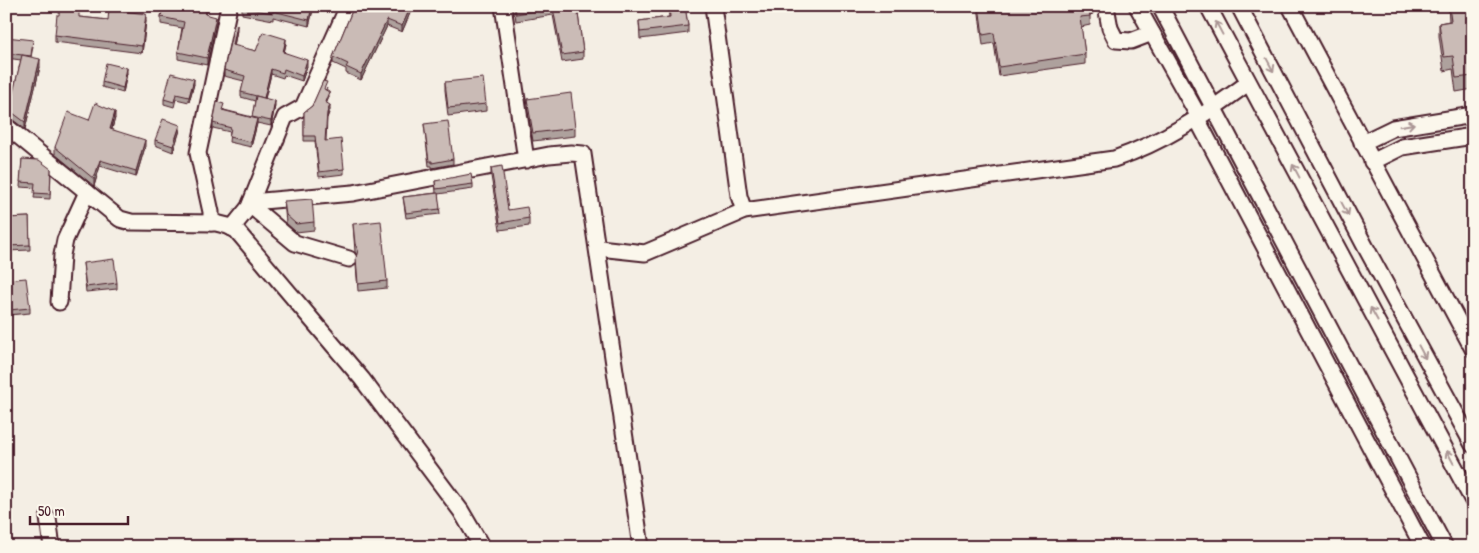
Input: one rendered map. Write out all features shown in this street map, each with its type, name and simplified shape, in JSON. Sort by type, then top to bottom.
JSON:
[{"type":"street","points":[[211,223],[210,206],[198,153],[229,6]]},
{"type":"street","points":[[503,6],[526,160]]},
{"type":"street","points":[[713,6],[739,196],[744,210]]},
{"type":"street","points":[[1106,6],[1110,28],[1116,40],[1131,41],[1152,33]]},
{"type":"street","points":[[1137,6],[1424,547]]},
{"type":"street","points":[[1160,6],[1444,547]]},
{"type":"street","points":[[1208,6],[1473,501]]},
{"type":"street","points":[[1239,6],[1473,445]]},
{"type":"street","points":[[1290,6],[1473,349]]},
{"type":"street","points":[[232,228],[251,203],[282,121],[288,114],[298,111],[302,107],[345,7]]},
{"type":"street","points":[[599,248],[645,254],[744,210],[1083,165],[1114,159],[1145,148],[1198,118],[1248,82]]},
{"type":"street","points":[[1362,143],[1393,128],[1473,115]]},
{"type":"street","points":[[6,126],[125,221],[211,223],[232,228],[288,289],[362,379],[461,510],[482,547]]},
{"type":"street","points":[[1372,162],[1402,147],[1473,136]]},
{"type":"street","points":[[251,203],[353,193],[526,160],[571,153],[583,154],[599,248],[641,547]]},
{"type":"street","points":[[59,302],[62,255],[65,240],[87,192]]},
{"type":"street","points":[[251,203],[295,243],[349,259]]},
{"type":"street","points":[[48,518],[52,547]]},
{"type":"building","points":[[60,6],[79,6],[79,17],[108,20],[109,9],[146,14],[142,46],[55,35]]},
{"type":"building","points":[[163,6],[206,6],[205,14],[216,17],[207,58],[178,52],[184,22],[161,17]]},
{"type":"building","points":[[242,6],[312,6],[309,20],[273,11],[273,13],[242,8]]},
{"type":"building","points":[[354,6],[411,6],[402,26],[387,20],[361,74],[346,67],[348,64],[333,57]]},
{"type":"building","points":[[515,6],[577,6],[583,52],[562,55],[553,8],[516,14]]},
{"type":"building","points":[[669,6],[685,6],[688,26],[640,32],[639,21],[670,17]]},
{"type":"building","points":[[979,6],[1089,6],[1090,16],[1080,17],[1085,54],[999,67],[994,33],[983,35]]},
{"type":"building","points":[[1449,6],[1473,6],[1473,76],[1456,78],[1453,56],[1444,57],[1439,23],[1451,21]]},
{"type":"building","points":[[234,24],[237,25],[233,45],[256,51],[263,32],[286,39],[283,52],[307,60],[302,76],[284,69],[283,73],[271,69],[264,98],[241,92],[245,76],[224,70]]},
{"type":"building","points":[[6,37],[33,40],[31,56],[6,53]]},
{"type":"building","points":[[22,55],[40,59],[25,122],[9,110]]},
{"type":"building","points":[[106,63],[127,68],[123,88],[102,82]]},
{"type":"building","points":[[171,73],[194,79],[189,97],[176,94],[174,102],[164,99]]},
{"type":"building","points":[[483,78],[486,104],[448,108],[445,82]]},
{"type":"building","points":[[323,81],[327,82],[324,89],[329,92],[325,102],[330,105],[327,113],[325,141],[341,139],[344,169],[319,172],[315,136],[304,136],[304,112],[312,106]]},
{"type":"building","points":[[571,93],[575,128],[533,133],[527,99]]},
{"type":"building","points":[[256,96],[275,101],[271,121],[252,117]]},
{"type":"building","points":[[217,102],[224,104],[222,110],[257,119],[251,142],[229,137],[231,128],[213,123]]},
{"type":"building","points":[[95,103],[115,112],[110,129],[145,140],[136,171],[100,160],[94,179],[55,147],[68,112],[89,120]]},
{"type":"building","points":[[163,119],[180,125],[173,146],[155,140]]},
{"type":"building","points":[[448,121],[453,159],[432,163],[432,161],[429,161],[424,124]]},
{"type":"building","points":[[22,159],[39,160],[51,169],[50,194],[34,193],[35,183],[20,182]]},
{"type":"building","points":[[502,166],[508,210],[527,207],[529,218],[500,223],[491,168]]},
{"type":"building","points":[[471,174],[473,184],[436,189],[435,181]]},
{"type":"building","points":[[438,193],[440,209],[406,213],[403,197]]},
{"type":"building","points":[[312,199],[314,222],[296,224],[286,215],[284,201]]},
{"type":"building","points":[[29,217],[30,245],[7,246],[6,218]]},
{"type":"building","points":[[381,221],[387,281],[358,284],[356,258],[358,250],[355,244],[353,224]]},
{"type":"building","points":[[114,259],[117,283],[86,287],[83,263]]},
{"type":"building","points":[[26,278],[30,308],[9,310],[6,280]]}]
